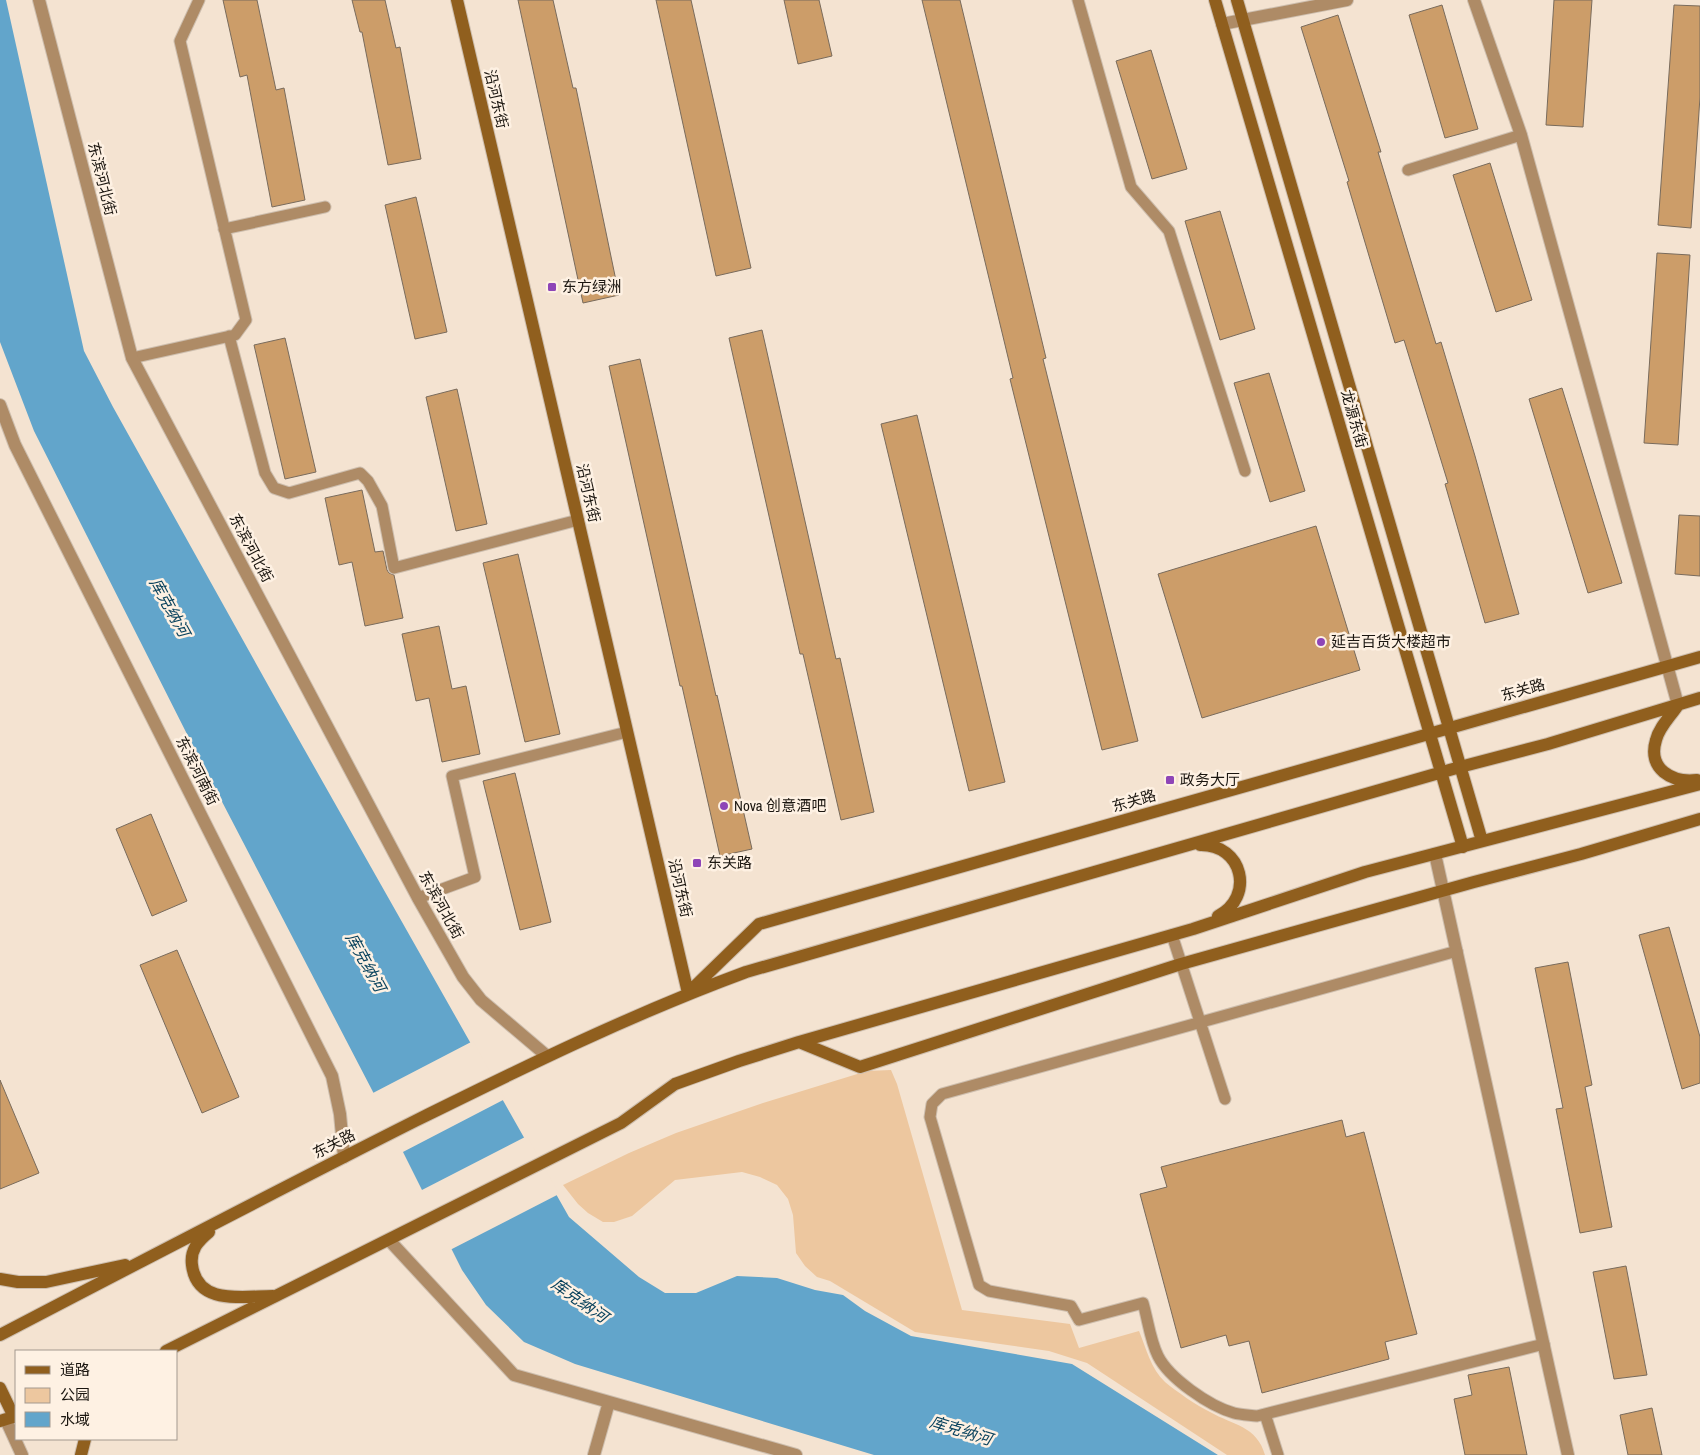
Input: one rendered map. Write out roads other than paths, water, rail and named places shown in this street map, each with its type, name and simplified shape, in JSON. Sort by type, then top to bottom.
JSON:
[{"type":"main road","name":"沿河东街","points":[[457,0],[688,994]]},
{"type":"main road","name":"龙源东街","points":[[1215,0],[1463,847]]},
{"type":"main road","name":"龙源东街","points":[[1237,0],[1482,842]]},
{"type":"main road","name":"东关路","points":[[688,994],[759,924],[1700,657]]},
{"type":"main road","name":"东关路","points":[[0,1335],[344,1157],[534,1062],[620,1022],[746,972],[1460,767],[1548,744],[1700,698]]},
{"type":"main road","points":[[1678,705],[1655,741],[1656,761],[1668,776],[1676,780],[1700,780]]},
{"type":"main road","points":[[168,1350],[621,1123],[675,1084],[799,1042],[1193,929],[1365,872],[1700,784]]},
{"type":"main road","points":[[799,1042],[860,1067],[1182,964],[1444,890],[1581,854],[1700,819]]},
{"type":"main road","points":[[1182,847],[1214,846],[1232,859],[1238,869],[1240,881],[1239,893],[1234,904],[1226,912],[1193,929]]},
{"type":"main road","points":[[227,1218],[199,1240],[193,1250],[191,1260],[197,1281],[204,1289],[222,1297],[277,1296]]},
{"type":"main road","points":[[0,1278],[18,1282],[46,1282],[142,1262]]},
{"type":"main road","points":[[0,1388],[9,1418]]},
{"type":"main road","points":[[81,1455],[84,1440]]},
{"type":"street","name":"东滨河北街","points":[[39,0],[132,358],[418,898],[463,977],[481,1000],[547,1056]]},
{"type":"street","points":[[1222,24],[1347,0]]},
{"type":"street","points":[[1474,0],[1521,135],[1678,705]]},
{"type":"street","name":"东滨河南街","points":[[0,405],[20,454],[332,1076],[340,1114],[344,1157]]},
{"type":"street","points":[[1435,854],[1568,1455]]},
{"type":"street","points":[[389,1240],[514,1374],[796,1455]]},
{"type":"street","points":[[594,1455],[609,1402]]},
{"type":"street","points":[[9,1418],[15,1435]]},
{"type":"street","points":[[17,1440],[22,1455]]},
{"type":"lane","points":[[132,358],[235,335],[246,320],[180,42],[199,0]]},
{"type":"lane","points":[[1078,0],[1131,187],[1169,231],[1245,471]]},
{"type":"lane","points":[[1408,170],[1521,135]]},
{"type":"lane","points":[[224,229],[325,207]]},
{"type":"lane","points":[[228,336],[265,473],[274,488],[289,493],[360,473],[368,481],[382,506],[394,568],[578,520]]},
{"type":"lane","points":[[418,898],[475,877],[452,776],[627,732]]},
{"type":"lane","points":[[1172,935],[1225,1099]]},
{"type":"lane","points":[[1457,951],[942,1094],[932,1104],[930,1117],[979,1285],[983,1289],[1071,1306],[1079,1320],[1143,1303],[1157,1354],[1165,1368],[1173,1377],[1223,1409],[1244,1415],[1257,1416],[1544,1344]]},
{"type":"lane","points":[[1265,1414],[1278,1455]]},
{"type":"water","name":"库克纳河","points":[[0,0],[6,0],[84,351],[113,407],[273,694],[569,1217],[639,1277],[665,1293],[696,1293],[737,1276],[777,1278],[815,1290],[843,1295],[865,1311],[911,1336],[1072,1364],[1218,1455],[874,1455],[575,1364],[524,1342],[486,1305],[462,1270],[372,1090],[192,744],[34,431],[0,342]]},
{"type":"place","name":"东方绿洲","points":[[552,287]]},
{"type":"place","name":"延吉百货大楼超市","points":[[1321,642]]},
{"type":"place","name":"政务大厅","points":[[1170,780]]},
{"type":"place","name":"Nova 创意酒吧","points":[[724,806]]},
{"type":"place","name":"东关路","points":[[697,863]]}]
